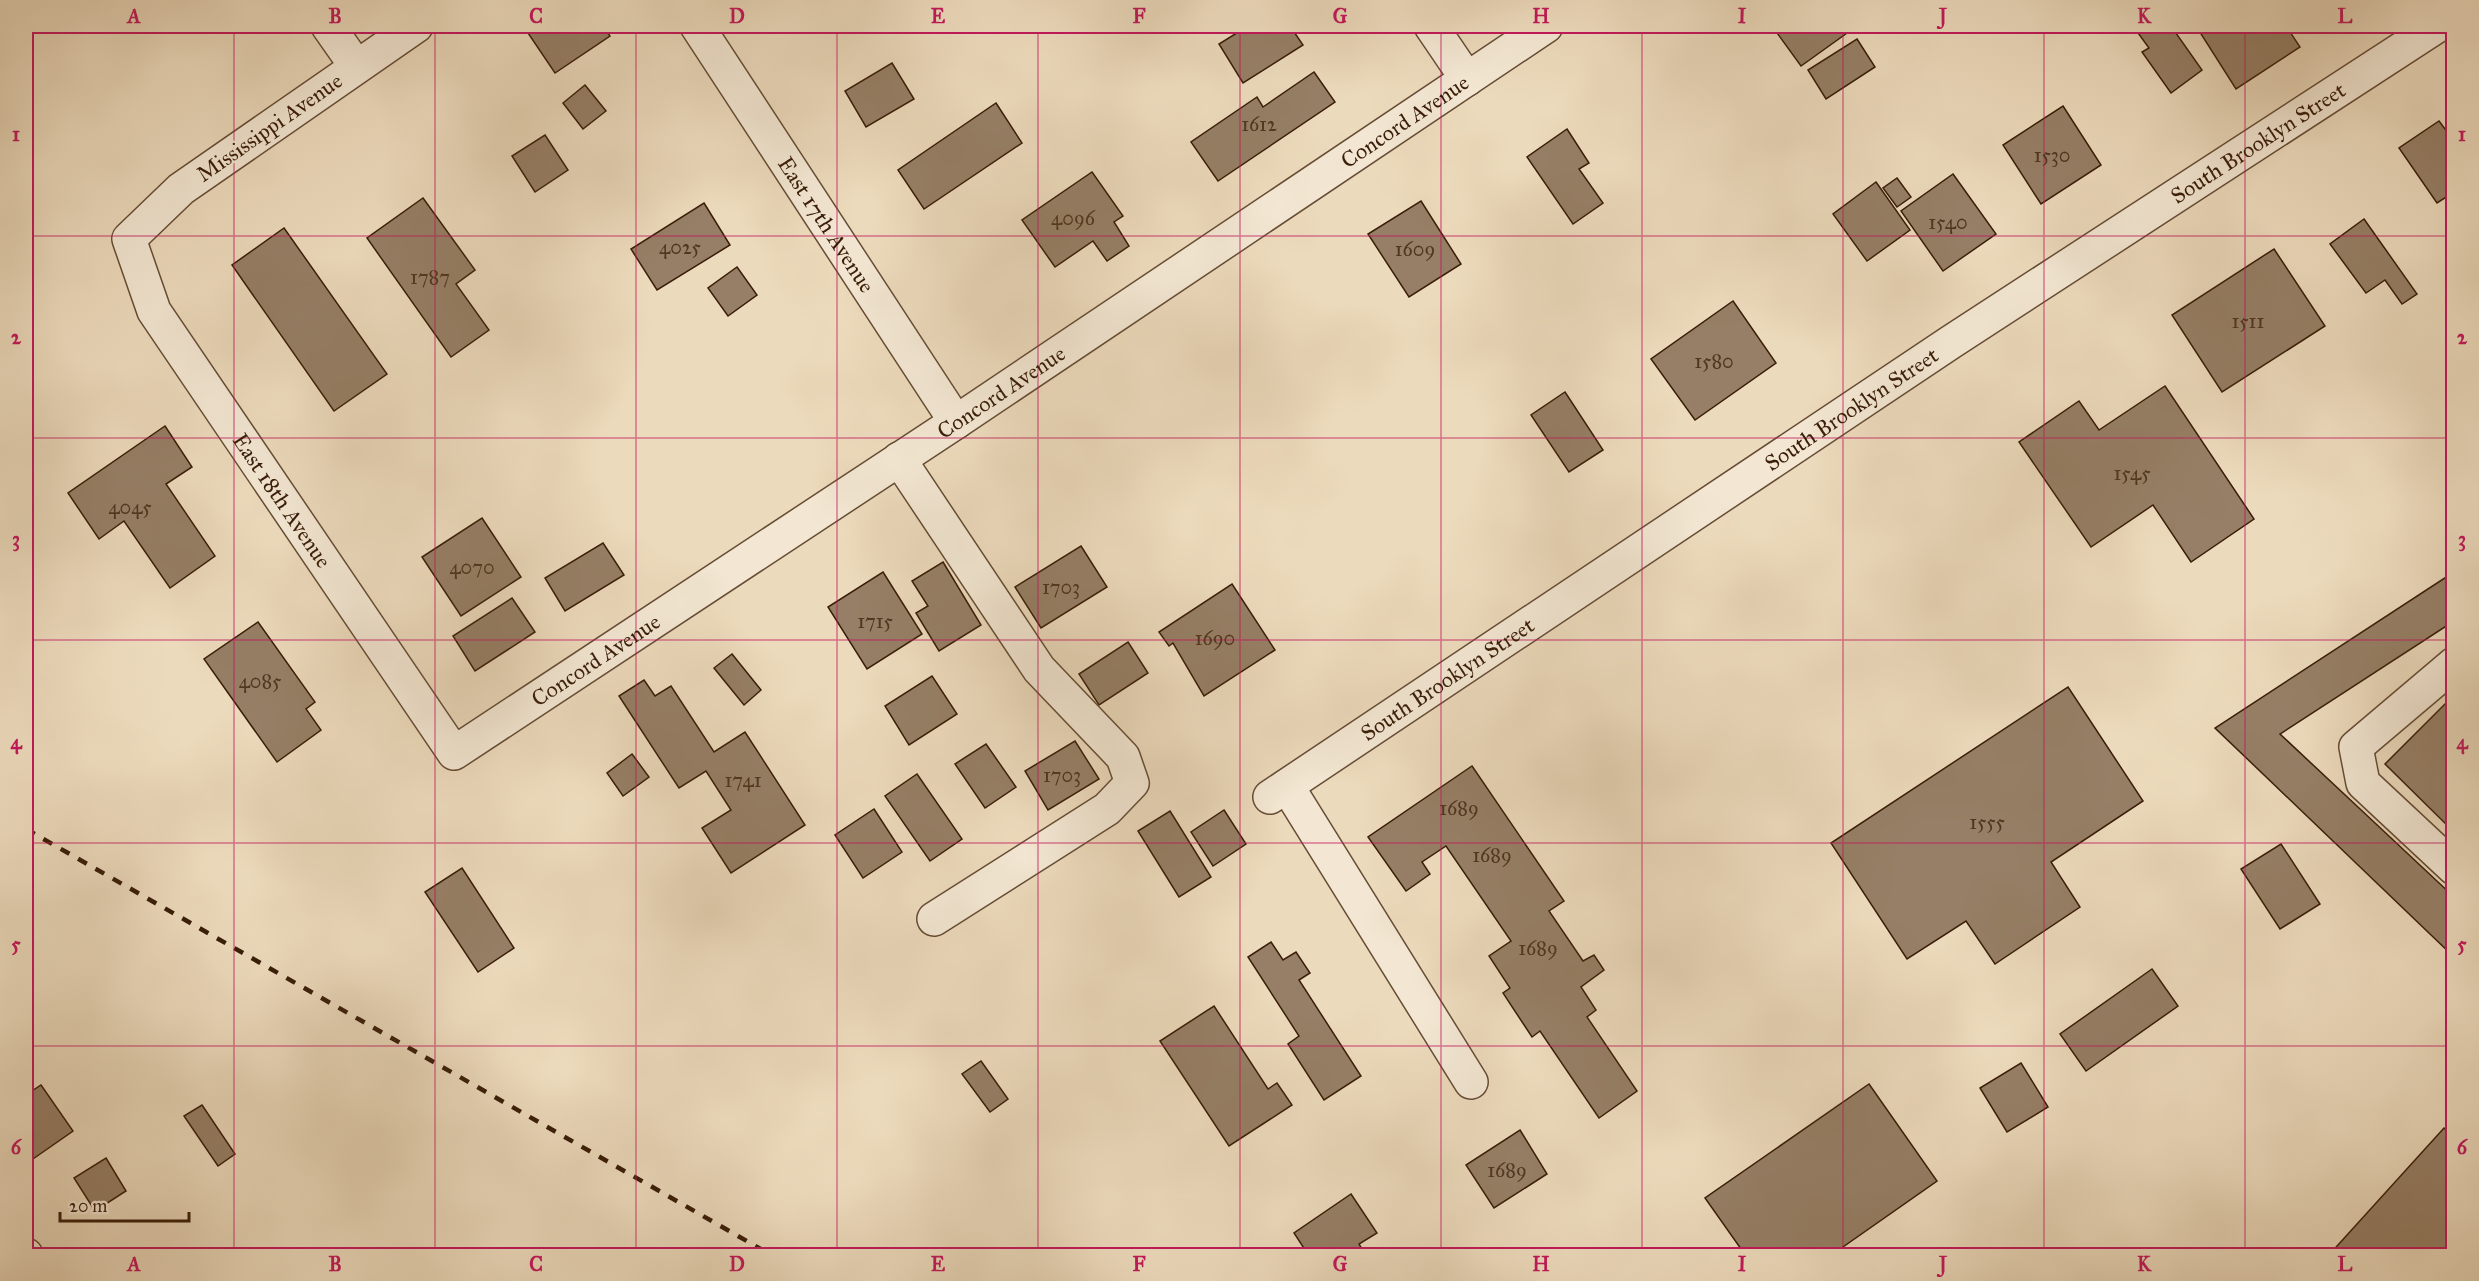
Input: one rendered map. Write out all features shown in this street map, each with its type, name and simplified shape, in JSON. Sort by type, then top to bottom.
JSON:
[{"type":"street","points":[[328,26],[356,66]]},
{"type":"street","name":"Mississippi Avenue","points":[[129,239],[181,189],[416,26]]},
{"type":"street","name":"East 17th Avenue","points":[[697,26],[956,422]]},
{"type":"street","points":[[1431,26],[1467,79]]},
{"type":"street","name":"Concord Avenue","points":[[454,753],[956,422],[1546,26]]},
{"type":"street","name":"South Brooklyn Street","points":[[1471,1082],[1278,791],[1951,342],[2437,26]]},
{"type":"street","name":"East 18th Avenue","points":[[129,239],[154,310],[454,753]]},
{"type":"street","points":[[899,459],[1039,669],[1123,757],[1132,783],[1107,809],[934,920]]},
{"type":"street","points":[[2454,664],[2356,747],[2363,783],[2454,868]]},
{"type":"building","points":[[539,26],[603,26],[610,36],[555,73],[528,33]]},
{"type":"building","points":[[1248,26],[1290,26],[1303,45],[1243,83],[1219,44]]},
{"type":"building","points":[[1772,26],[1853,26],[1854,28],[1801,66]]},
{"type":"building","points":[[2133,26],[2171,26],[2202,70],[2171,93],[2142,52],[2149,48]]},
{"type":"building","points":[[2196,26],[2286,26],[2300,47],[2236,89]]},
{"type":"building","points":[[1857,39],[1875,67],[1826,99],[1808,70]]},
{"type":"building","points":[[892,63],[914,99],[866,127],[845,91]]},
{"type":"building","points":[[1314,72],[1335,102],[1218,181],[1191,142],[1257,97],[1263,107]]},
{"type":"building","points":[[585,85],[606,111],[583,129],[563,103]]},
{"type":"building","points":[[996,103],[1022,143],[924,209],[898,170]]},
{"type":"building","points":[[2063,106],[2101,165],[2041,204],[2003,145]]},
{"type":"building","points":[[2439,121],[2454,141],[2454,192],[2437,203],[2399,148]]},
{"type":"building","points":[[1567,129],[1589,163],[1579,169],[1603,203],[1573,224],[1527,157]]},
{"type":"building","points":[[545,135],[568,170],[535,192],[512,156]]},
{"type":"building","points":[[1092,172],[1123,216],[1114,222],[1129,246],[1107,261],[1093,241],[1055,267],[1022,220]]},
{"type":"building","points":[[1953,174],[1996,234],[1943,271],[1901,211]]},
{"type":"building","points":[[1897,178],[1911,197],[1897,207],[1883,188]]},
{"type":"building","points":[[1876,182],[1910,230],[1867,261],[1833,214]]},
{"type":"building","points":[[423,198],[475,270],[456,284],[489,330],[451,357],[367,238]]},
{"type":"building","points":[[1421,201],[1461,264],[1409,297],[1368,234]]},
{"type":"building","points":[[704,203],[730,245],[657,290],[631,249]]},
{"type":"building","points":[[2364,219],[2417,294],[2402,304],[2385,280],[2366,293],[2330,244]]},
{"type":"building","points":[[284,228],[387,374],[334,411],[232,265]]},
{"type":"building","points":[[2274,249],[2325,326],[2222,392],[2172,315]]},
{"type":"building","points":[[737,267],[757,295],[728,316],[708,288]]},
{"type":"building","points":[[1733,301],[1776,363],[1695,420],[1651,359]]},
{"type":"building","points":[[2165,386],[2254,519],[2191,562],[2153,505],[2091,547],[2019,442],[2079,401],[2099,430]]},
{"type":"building","points":[[1565,392],[1603,450],[1569,472],[1531,415]]},
{"type":"building","points":[[165,426],[192,467],[166,484],[215,556],[170,588],[124,521],[99,539],[68,493]]},
{"type":"building","points":[[482,518],[521,577],[461,616],[422,557]]},
{"type":"building","points":[[603,543],[624,575],[565,611],[545,578]]},
{"type":"building","points":[[1081,546],[1107,587],[1041,628],[1015,587]]},
{"type":"building","points":[[943,562],[981,625],[939,651],[916,613],[928,606],[912,581]]},
{"type":"building","points":[[883,572],[922,634],[867,669],[828,607]]},
{"type":"building","points":[[2454,572],[2454,621],[2280,734],[2454,897],[2454,957],[2215,728]]},
{"type":"building","points":[[1232,584],[1275,650],[1204,696],[1173,643],[1169,646],[1159,632]]},
{"type":"building","points":[[512,598],[535,632],[475,671],[453,636]]},
{"type":"building","points":[[258,622],[315,702],[306,709],[321,730],[277,762],[204,659]]},
{"type":"building","points":[[1128,642],[1148,673],[1099,705],[1079,674]]},
{"type":"building","points":[[732,654],[761,690],[744,705],[714,668]]},
{"type":"building","points":[[932,676],[957,714],[909,745],[885,706]]},
{"type":"building","points":[[644,680],[655,696],[671,686],[714,752],[745,732],[805,825],[731,873],[702,828],[731,810],[706,771],[679,788],[619,696]]},
{"type":"building","points":[[2068,687],[2143,801],[2051,862],[2080,907],[1995,964],[1966,921],[1907,959],[1831,843]]},
{"type":"building","points":[[2454,695],[2454,832],[2385,764]]},
{"type":"building","points":[[1075,741],[1099,779],[1048,810],[1025,771]]},
{"type":"building","points":[[986,744],[1016,787],[985,808],[955,764]]},
{"type":"building","points":[[632,754],[649,777],[623,796],[607,773]]},
{"type":"building","points":[[1472,766],[1564,901],[1549,911],[1583,961],[1594,955],[1604,970],[1581,987],[1596,1010],[1587,1017],[1637,1091],[1599,1118],[1540,1031],[1532,1037],[1503,993],[1510,988],[1489,956],[1511,941],[1446,846],[1422,862],[1430,874],[1406,891],[1368,837]]},
{"type":"building","points":[[917,774],[962,839],[930,861],[885,796]]},
{"type":"building","points":[[874,809],[902,852],[863,878],[835,835]]},
{"type":"building","points":[[1224,810],[1246,844],[1213,866],[1191,832]]},
{"type":"building","points":[[1170,811],[1211,877],[1179,897],[1138,831]]},
{"type":"building","points":[[2281,844],[2320,904],[2280,929],[2241,869]]},
{"type":"building","points":[[462,868],[514,948],[478,972],[425,892]]},
{"type":"building","points":[[1271,942],[1283,960],[1296,952],[1310,973],[1299,980],[1361,1076],[1324,1100],[1288,1044],[1299,1036],[1248,957]]},
{"type":"building","points":[[2152,969],[2178,1006],[2086,1071],[2060,1034]]},
{"type":"building","points":[[1214,1006],[1268,1089],[1277,1083],[1292,1105],[1229,1146],[1160,1041]]},
{"type":"building","points":[[981,1061],[1008,1099],[990,1112],[962,1074]]},
{"type":"building","points":[[2021,1063],[2048,1107],[2007,1132],[1980,1088]]},
{"type":"building","points":[[1869,1084],[1937,1181],[1830,1256],[1746,1256],[1705,1198]]},
{"type":"building","points":[[41,1085],[73,1131],[30,1161],[26,1155],[26,1095]]},
{"type":"building","points":[[202,1105],[235,1154],[218,1166],[184,1116]]},
{"type":"building","points":[[2444,1128],[2454,1137],[2454,1256],[2328,1256]]},
{"type":"building","points":[[1520,1130],[1547,1174],[1494,1208],[1466,1165]]},
{"type":"building","points":[[106,1158],[126,1191],[95,1211],[74,1178]]},
{"type":"building","points":[[1351,1194],[1377,1233],[1359,1244],[1366,1256],[1309,1256],[1294,1233]]},
{"type":"railway","points":[[26,829],[773,1256]]}]
